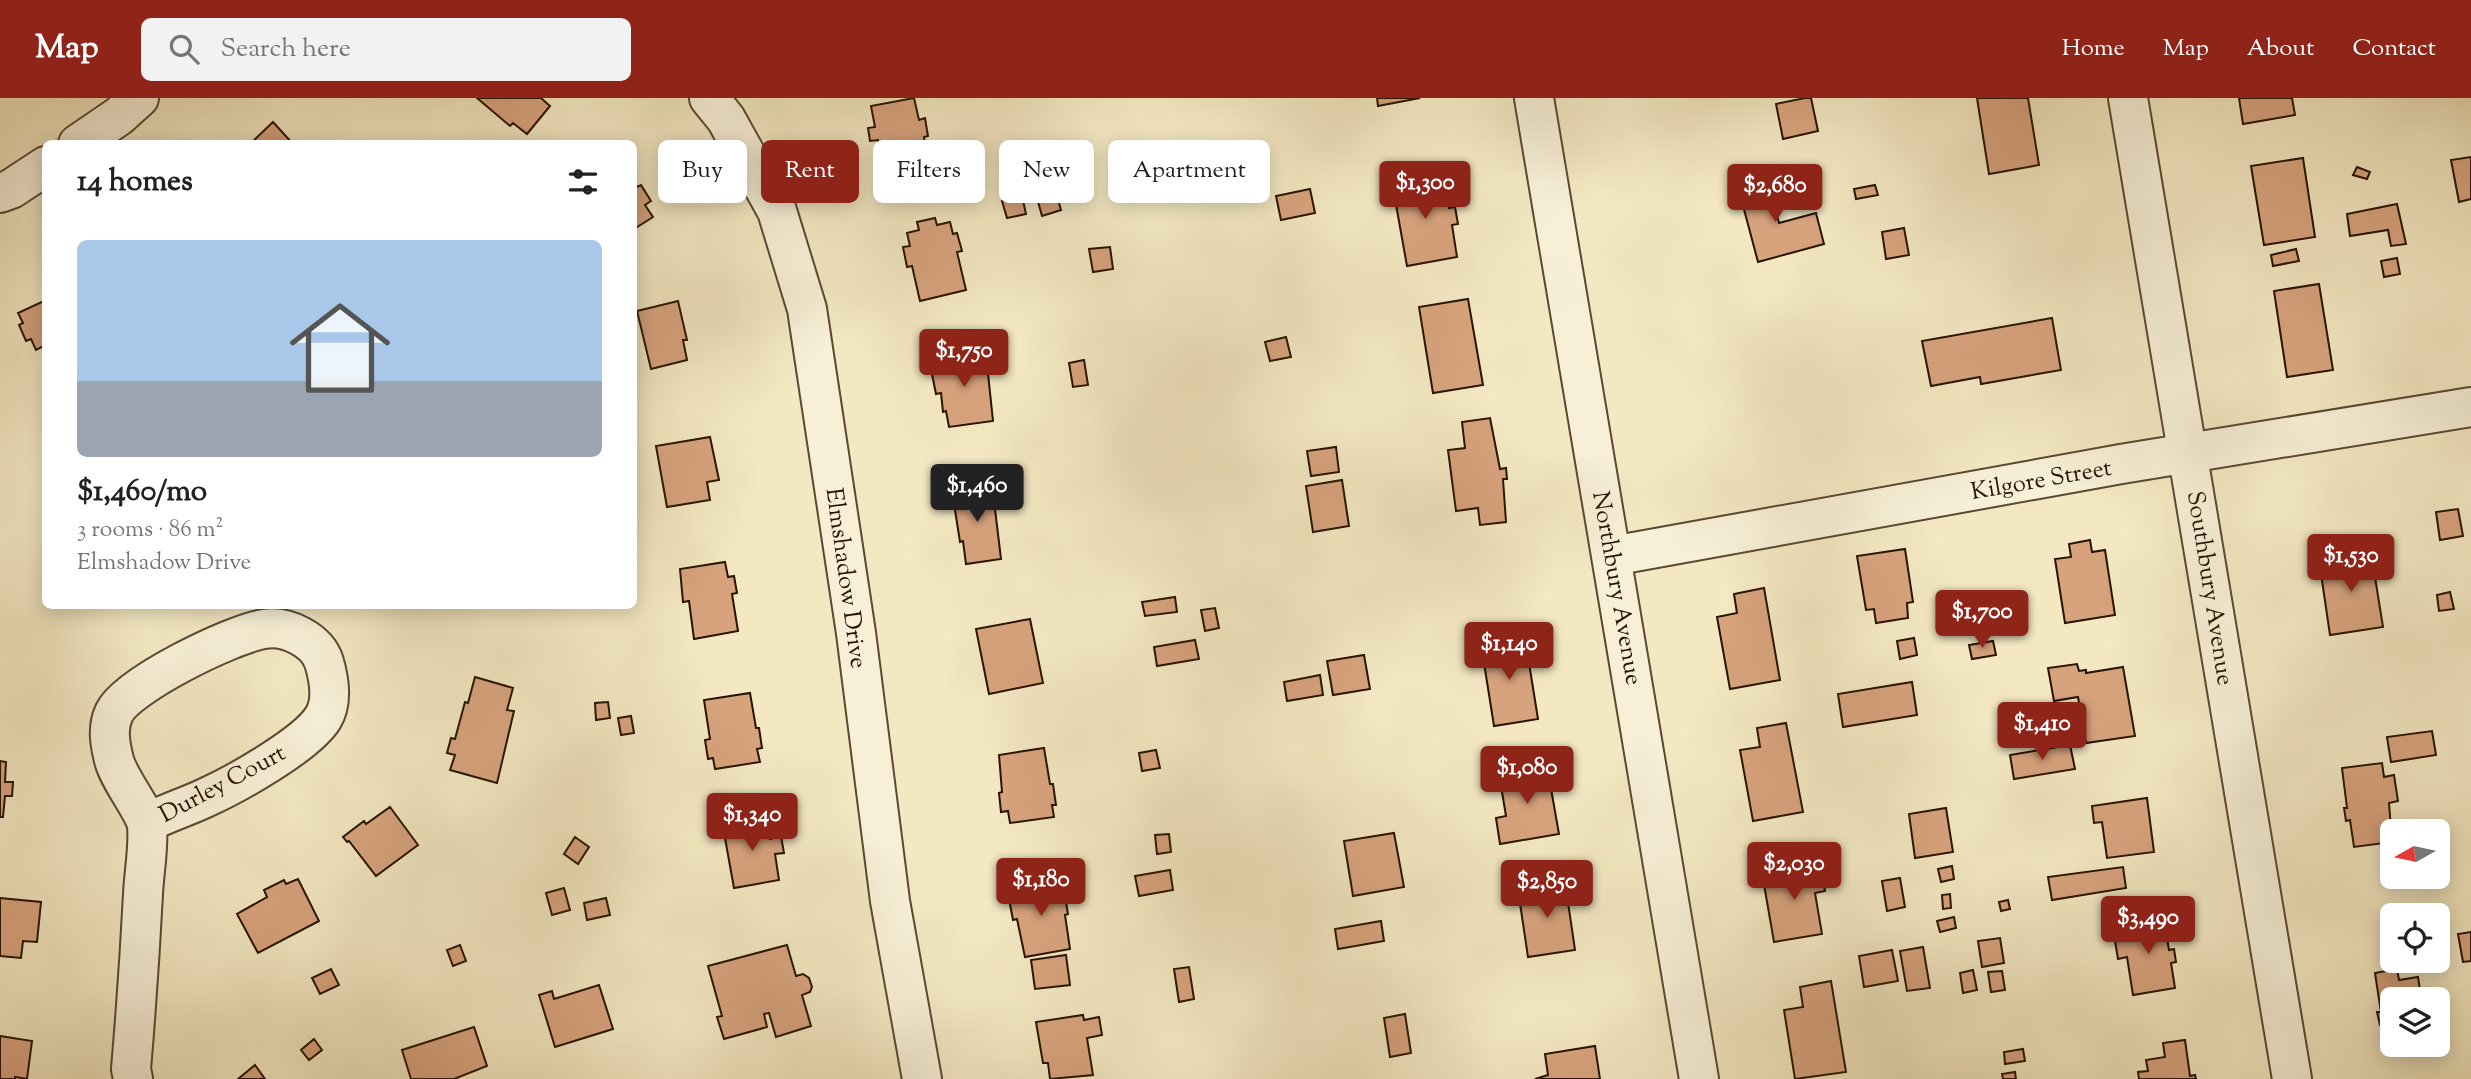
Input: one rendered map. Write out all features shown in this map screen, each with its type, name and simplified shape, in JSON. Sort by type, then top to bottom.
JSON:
[{"type":"street","points":[[84,140],[118,117],[139,98]]},
{"type":"street","name":"Elmshadow Drive","points":[[709,98],[726,119],[777,211],[807,309],[856,633],[890,901],[922,1079]]},
{"type":"street","name":"Northbury Avenue","points":[[1534,98],[1699,1079]]},
{"type":"street","name":"Southbury Avenue","points":[[2128,98],[2292,1079]]},
{"type":"street","points":[[0,192],[11,189],[42,169]]},
{"type":"street","name":"Kilgore Street","points":[[1612,556],[2471,407]]},
{"type":"street","name":"Durley Court","points":[[132,1079],[147,823],[114,762],[109,727],[115,710],[127,697],[202,651],[242,634],[267,628],[305,638],[322,656],[327,673],[329,698],[323,718],[309,734],[281,756],[205,798],[147,823]]},
{"type":"building","points":[[477,98],[541,98],[550,106],[527,134],[513,123],[510,126]]},
{"type":"building","points":[[914,98],[919,120],[925,118],[928,136],[924,137],[924,140],[870,141],[868,128],[875,127],[871,106]]},
{"type":"building","points":[[1377,98],[1420,98],[1378,106]]},
{"type":"building","points":[[1811,98],[1818,131],[1783,139],[1776,104]]},
{"type":"building","points":[[1977,98],[2028,98],[2039,165],[1989,174]]},
{"type":"building","points":[[2239,98],[2292,98],[2295,115],[2243,124]]},
{"type":"building","points":[[273,122],[289,140],[254,140]]},
{"type":"building","points":[[2471,157],[2471,199],[2459,202],[2451,160]]},
{"type":"building","points":[[2303,158],[2315,237],[2264,245],[2251,166]]},
{"type":"building","points":[[2357,167],[2370,172],[2367,179],[2353,175]]},
{"type":"building","points":[[1431,172],[1434,191],[1446,188],[1449,208],[1455,207],[1458,224],[1452,225],[1457,257],[1407,266],[1395,199],[1401,198],[1398,178]]},
{"type":"building","points":[[1766,176],[1779,223],[1816,213],[1824,244],[1758,262],[1737,183]]},
{"type":"building","points":[[641,185],[651,201],[645,205],[653,217],[637,227],[637,187]]},
{"type":"building","points":[[1875,185],[1878,195],[1856,199],[1854,189]]},
{"type":"building","points":[[1310,189],[1315,213],[1281,220],[1276,196]]},
{"type":"building","points":[[1003,203],[1024,203],[1026,214],[1007,218]]},
{"type":"building","points":[[1038,203],[1059,203],[1061,210],[1042,216]]},
{"type":"building","points":[[2397,204],[2406,244],[2391,246],[2388,230],[2350,236],[2347,214]]},
{"type":"building","points":[[935,218],[937,225],[950,222],[953,234],[957,233],[962,251],[957,252],[966,290],[920,301],[912,266],[907,267],[903,247],[910,246],[907,233],[919,230],[917,222]]},
{"type":"building","points":[[1904,228],[1909,255],[1886,259],[1882,232]]},
{"type":"building","points":[[1110,247],[1113,269],[1093,272],[1089,249]]},
{"type":"building","points":[[2296,249],[2299,261],[2273,266],[2271,255]]},
{"type":"building","points":[[2397,258],[2400,274],[2384,277],[2381,261]]},
{"type":"building","points":[[2319,284],[2333,370],[2287,377],[2274,291]]},
{"type":"building","points":[[1468,299],[1483,385],[1433,393],[1419,307]]},
{"type":"building","points":[[678,301],[687,340],[683,340],[687,360],[651,369],[637,311]]},
{"type":"building","points":[[42,302],[42,347],[36,350],[31,339],[26,341],[19,325],[23,323],[18,313]]},
{"type":"building","points":[[2052,318],[2061,370],[1981,384],[1980,377],[1931,386],[1922,341]]},
{"type":"building","points":[[1286,337],[1291,357],[1270,361],[1265,342]]},
{"type":"building","points":[[981,352],[983,364],[987,364],[993,421],[949,427],[946,411],[943,412],[941,393],[936,394],[932,374],[939,373],[937,359]]},
{"type":"building","points":[[1084,360],[1088,385],[1073,387],[1069,363]]},
{"type":"building","points":[[1490,418],[1500,469],[1506,468],[1507,479],[1503,479],[1506,522],[1480,525],[1478,508],[1456,511],[1448,450],[1465,448],[1462,422]]},
{"type":"building","points":[[710,437],[719,480],[707,482],[710,500],[667,507],[656,446]]},
{"type":"building","points":[[1336,447],[1339,472],[1311,476],[1307,451]]},
{"type":"building","points":[[1342,480],[1349,526],[1313,532],[1306,486]]},
{"type":"building","points":[[992,484],[1001,559],[966,564],[952,491]]},
{"type":"building","points":[[2458,509],[2463,536],[2440,540],[2436,512]]},
{"type":"building","points":[[2090,540],[2092,552],[2105,550],[2115,615],[2065,623],[2055,559],[2071,557],[2069,544]]},
{"type":"building","points":[[1905,549],[1913,602],[1907,603],[1908,618],[1876,623],[1874,609],[1866,610],[1857,556]]},
{"type":"building","points":[[2371,552],[2383,627],[2330,635],[2319,560]]},
{"type":"building","points":[[725,562],[728,577],[734,576],[737,593],[732,594],[738,631],[694,639],[689,601],[683,602],[680,569]]},
{"type":"building","points":[[1764,588],[1780,680],[1730,689],[1717,617],[1737,613],[1734,594]]},
{"type":"building","points":[[2450,592],[2454,609],[2439,611],[2437,595]]},
{"type":"building","points":[[1175,597],[1177,612],[1145,616],[1142,602]]},
{"type":"building","points":[[1215,608],[1219,628],[1205,631],[1201,610]]},
{"type":"building","points":[[1030,619],[1043,683],[989,694],[976,629]]},
{"type":"building","points":[[1525,638],[1538,719],[1494,726],[1481,644]]},
{"type":"building","points":[[1914,638],[1917,655],[1900,659],[1897,641]]},
{"type":"building","points":[[1195,640],[1199,659],[1157,666],[1154,647]]},
{"type":"building","points":[[1993,641],[1996,655],[1972,659],[1969,645]]},
{"type":"building","points":[[1364,655],[1370,689],[1333,695],[1327,661]]},
{"type":"building","points":[[2077,664],[2079,671],[2086,670],[2086,673],[2123,667],[2135,736],[2086,743],[2078,697],[2054,701],[2048,668]]},
{"type":"building","points":[[1320,675],[1323,695],[1287,701],[1284,682]]},
{"type":"building","points":[[475,677],[513,688],[507,710],[514,711],[497,783],[450,770],[455,755],[447,753],[451,738],[455,739]]},
{"type":"building","points":[[1912,682],[1917,715],[1843,727],[1838,694]]},
{"type":"building","points":[[750,693],[762,748],[757,749],[760,762],[715,769],[713,758],[708,759],[705,740],[710,739],[704,700]]},
{"type":"building","points":[[608,702],[610,718],[596,720],[595,703]]},
{"type":"building","points":[[631,716],[634,733],[621,735],[618,718]]},
{"type":"building","points":[[1786,723],[1803,812],[1753,821],[1740,750],[1760,747],[1757,728]]},
{"type":"building","points":[[2432,731],[2436,755],[2391,762],[2387,737]]},
{"type":"building","points":[[2070,745],[2075,769],[2014,779],[2010,755]]},
{"type":"building","points":[[1044,748],[1050,784],[1053,784],[1056,805],[1052,805],[1054,817],[1010,823],[1008,811],[1001,812],[999,755]]},
{"type":"building","points":[[1156,750],[1160,768],[1142,771],[1139,753]]},
{"type":"building","points":[[0,761],[6,762],[5,782],[13,782],[12,796],[5,796],[3,817],[0,817]]},
{"type":"building","points":[[2382,763],[2384,777],[2394,775],[2398,801],[2389,803],[2390,819],[2380,819],[2380,844],[2354,847],[2350,820],[2346,821],[2344,808],[2347,808],[2342,768]]},
{"type":"building","points":[[1547,766],[1559,834],[1500,844],[1496,818],[1506,816],[1499,774]]},
{"type":"building","points":[[2147,798],[2154,852],[2107,858],[2102,822],[2094,823],[2092,806]]},
{"type":"building","points":[[390,807],[418,845],[376,876],[343,837],[364,821],[366,824]]},
{"type":"building","points":[[1946,808],[1953,852],[1915,858],[1909,814]]},
{"type":"building","points":[[767,819],[770,839],[781,836],[784,853],[775,854],[779,880],[734,888],[723,827]]},
{"type":"building","points":[[1394,833],[1404,887],[1353,896],[1344,841]]},
{"type":"building","points":[[1169,834],[1171,852],[1157,854],[1155,835]]},
{"type":"building","points":[[575,837],[589,847],[578,864],[564,854]]},
{"type":"building","points":[[1821,864],[1825,891],[1815,893],[1822,934],[1774,942],[1762,873]]},
{"type":"building","points":[[1952,866],[1954,879],[1941,882],[1938,869]]},
{"type":"building","points":[[2123,867],[2126,888],[2052,900],[2048,877]]},
{"type":"building","points":[[1170,870],[1173,890],[1139,896],[1135,876]]},
{"type":"building","points":[[1900,878],[1905,907],[1887,911],[1882,881]]},
{"type":"building","points":[[298,879],[319,921],[258,953],[237,914],[267,897],[264,890],[284,880],[286,884]]},
{"type":"building","points":[[1058,880],[1060,891],[1064,890],[1070,949],[1025,957],[1017,919],[1013,920],[1009,899],[1015,898],[1014,887]]},
{"type":"building","points":[[1565,882],[1575,950],[1528,957],[1518,890]]},
{"type":"building","points":[[564,888],[570,910],[552,915],[546,893]]},
{"type":"building","points":[[1950,894],[1951,908],[1943,909],[1942,895]]},
{"type":"building","points":[[0,898],[41,902],[37,942],[23,941],[21,958],[0,956]]},
{"type":"building","points":[[606,898],[610,915],[587,920],[584,903]]},
{"type":"building","points":[[2008,900],[2010,909],[2001,911],[1999,902]]},
{"type":"building","points":[[2163,913],[2169,950],[2174,949],[2176,962],[2171,963],[2175,988],[2133,995],[2127,957],[2118,959],[2114,935],[2143,930],[2141,917]]},
{"type":"building","points":[[1954,917],[1956,928],[1940,932],[1937,921]]},
{"type":"building","points":[[1381,921],[1384,941],[1338,949],[1335,929]]},
{"type":"building","points":[[2471,932],[2471,961],[2463,962],[2458,934]]},
{"type":"building","points":[[2000,938],[2004,963],[1982,967],[1978,941]]},
{"type":"building","points":[[460,945],[466,961],[453,966],[447,950]]},
{"type":"building","points":[[787,945],[796,976],[803,974],[809,978],[812,987],[810,992],[802,995],[811,1026],[776,1037],[769,1013],[764,1014],[767,1027],[724,1039],[717,1017],[722,1016],[708,966]]},
{"type":"building","points":[[1923,947],[1930,988],[1907,991],[1900,951]]},
{"type":"building","points":[[1892,950],[1898,981],[1864,987],[1859,956]]},
{"type":"building","points":[[1066,955],[1070,985],[1035,989],[1031,960]]},
{"type":"building","points":[[1189,967],[1194,999],[1179,1002],[1174,969]]},
{"type":"building","points":[[331,969],[339,985],[320,994],[312,978]]},
{"type":"building","points":[[1973,970],[1977,990],[1963,993],[1960,973]]},
{"type":"building","points":[[2002,971],[2005,990],[1991,992],[1988,972]]},
{"type":"building","points":[[2375,973],[2398,973],[2399,980],[2418,977],[2420,987],[2380,987],[2380,1006]]},
{"type":"building","points":[[1831,981],[1846,1072],[1795,1079],[1784,1010],[1803,1007],[1800,987]]},
{"type":"building","points":[[599,985],[613,1029],[555,1047],[539,995],[552,991],[554,999]]},
{"type":"building","points":[[1405,1014],[1411,1053],[1390,1057],[1384,1018]]},
{"type":"building","points":[[1083,1015],[1084,1020],[1099,1017],[1102,1035],[1087,1038],[1093,1075],[1050,1079],[1048,1063],[1043,1063],[1036,1022]]},
{"type":"building","points":[[474,1027],[487,1066],[454,1079],[411,1079],[402,1050]]},
{"type":"building","points":[[0,1036],[32,1041],[27,1079],[0,1079]]},
{"type":"building","points":[[314,1039],[322,1050],[309,1060],[301,1050]]},
{"type":"building","points":[[2185,1040],[2190,1076],[2195,1075],[2196,1079],[2139,1079],[2138,1072],[2148,1071],[2146,1060],[2165,1057],[2163,1043]]},
{"type":"building","points":[[1595,1046],[1600,1079],[1535,1079],[1548,1075],[1545,1054]]},
{"type":"building","points":[[2023,1049],[2025,1061],[2005,1064],[2004,1052]]},
{"type":"building","points":[[255,1065],[265,1079],[238,1079]]},
{"type":"building","points":[[2015,1072],[2016,1079],[2003,1079],[2002,1074]]}]
